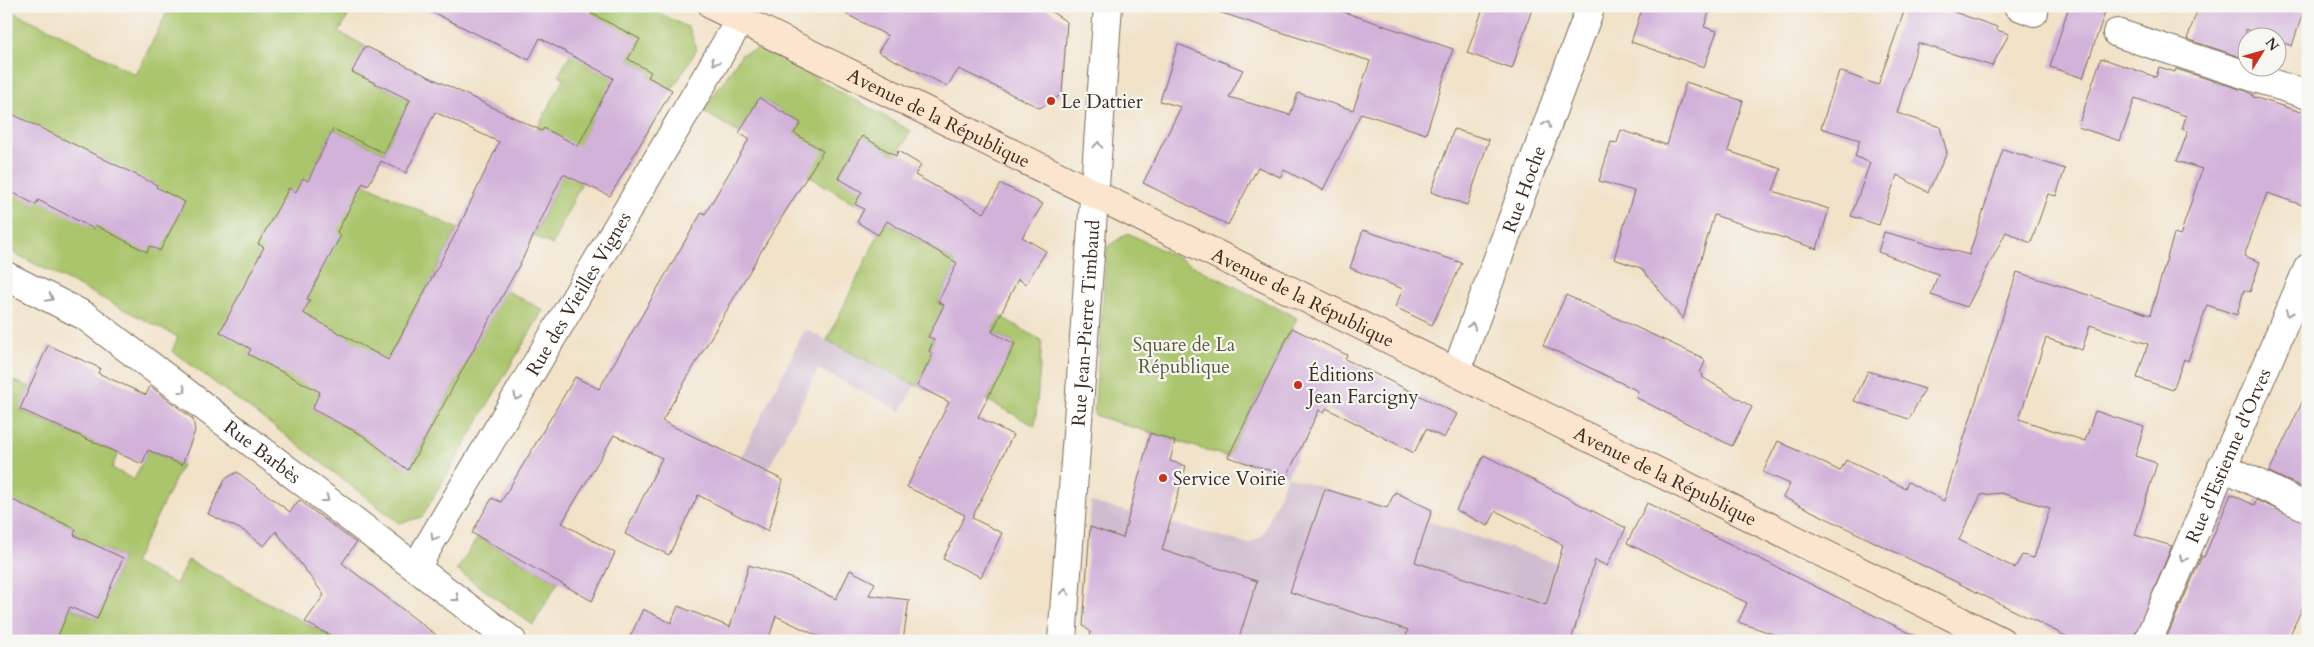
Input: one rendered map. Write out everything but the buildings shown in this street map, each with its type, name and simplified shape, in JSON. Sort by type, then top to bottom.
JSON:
[{"type":"street","name":"Avenue de la République","points":[[713,6],[2001,641]]},
{"type":"street","name":"Rue Jean-Pierre Timbaud","points":[[1062,641],[1108,6]]},
{"type":"street","name":"Rue Hoche","points":[[1456,372],[1591,6]]},
{"type":"street","name":"Rue des Vieilles Vignes","points":[[416,567],[740,20]]},
{"type":"street","points":[[2117,33],[2308,95]]},
{"type":"street","name":"Rue d'Estienne d'Orves","points":[[2148,641],[2308,268]]},
{"type":"street","name":"Rue Barbès","points":[[6,276],[85,316],[512,641]]},
{"type":"street","points":[[2222,466],[2308,508]]},
{"type":"shaded area","points":[[805,329],[915,385],[901,411],[818,369],[767,472],[740,459]]},
{"type":"shaded area","points":[[1287,476],[1591,574],[1573,634],[1593,641],[1262,641],[1086,582],[1091,502],[1249,544],[1263,535]]},
{"type":"green space","points":[[170,6],[354,6],[339,32],[365,46],[353,72],[410,100],[384,153],[333,129],[317,161],[458,229],[390,356],[367,364],[312,409],[362,435],[403,466],[411,465],[505,290],[543,310],[422,517],[399,523],[296,443],[172,351],[178,337],[6,249],[6,9],[56,32],[136,75]]},
{"type":"green space","points":[[595,6],[645,6],[689,28],[697,49],[672,90],[648,77],[651,72],[628,59],[639,39],[596,17],[575,57],[663,105],[641,143],[593,117],[579,145],[586,149],[572,177],[582,182],[552,245],[534,236],[563,173],[545,164],[559,136],[544,128],[542,131],[537,129],[564,78],[559,75]]},
{"type":"green space","points":[[762,48],[911,131],[896,156],[862,136],[838,177],[865,194],[855,204],[802,172],[794,133],[800,123],[760,98],[739,133],[703,111],[742,54]]},
{"type":"green space","points":[[885,221],[957,263],[938,302],[944,305],[929,337],[934,339],[929,351],[933,354],[917,386],[827,340]]},
{"type":"green space","name":"Square de La République","points":[[1128,233],[1297,318],[1228,457],[1094,415],[1107,247]]},
{"type":"green space","points":[[1000,316],[1042,341],[1035,426],[987,400],[994,386],[987,382],[999,358],[1007,361],[1015,344],[992,332]]},
{"type":"green space","points":[[6,378],[30,387],[20,410],[118,453],[112,468],[134,480],[148,450],[182,465],[134,563],[176,584],[188,560],[339,641],[56,641],[67,603],[71,608],[97,619],[123,558],[74,535],[76,529],[6,497]]},
{"type":"green space","points":[[478,537],[558,582],[533,625],[457,570]]},
{"type":"place","name":"Le Dattier","points":[[1051,101]]},
{"type":"place","name":"Éditions Jean Farcigny","points":[[1298,385]]},
{"type":"place","name":"Service Voirie","points":[[1163,478]]}]
